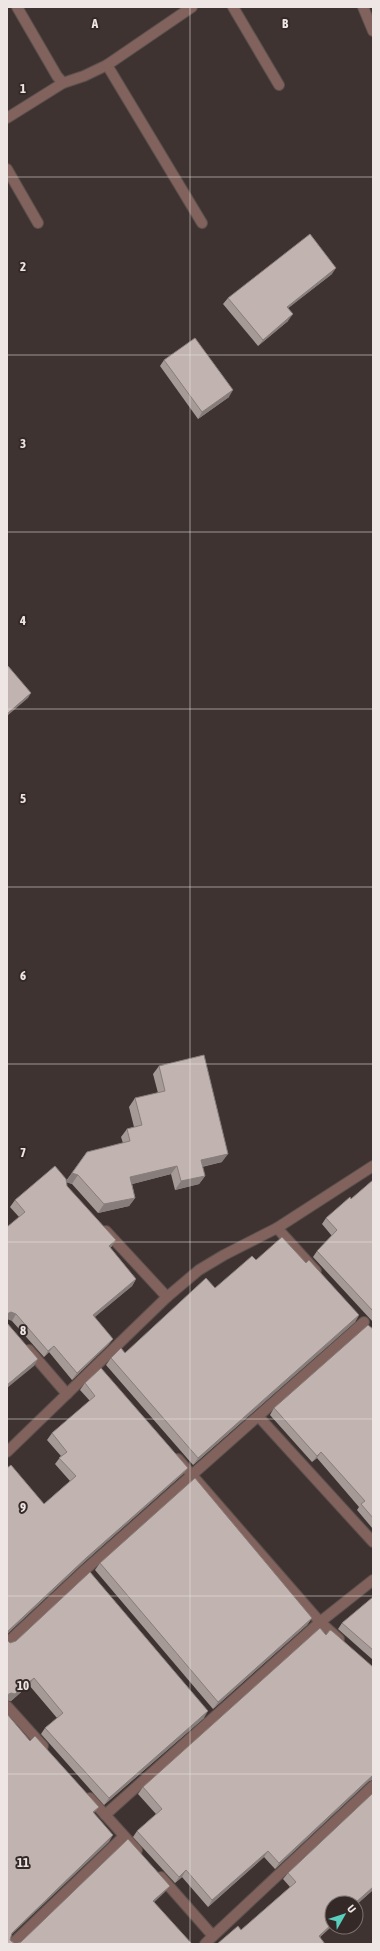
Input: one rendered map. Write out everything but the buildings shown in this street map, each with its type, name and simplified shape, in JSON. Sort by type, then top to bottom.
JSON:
[{"type":"street","points":[[16,7],[57,76],[63,83]]},
{"type":"street","points":[[7,118],[63,83],[84,76],[107,65],[192,7]]},
{"type":"street","points":[[233,7],[279,85]]},
{"type":"street","points":[[362,7],[373,31]]},
{"type":"street","points":[[107,65],[202,223]]},
{"type":"street","points":[[7,169],[38,223]]},
{"type":"street","points":[[7,1452],[67,1394],[100,1368],[167,1297],[205,1266],[277,1228],[373,1166]]},
{"type":"street","points":[[99,1222],[167,1297]]},
{"type":"street","points":[[277,1228],[323,1278]]},
{"type":"street","points":[[7,1643],[89,1572],[193,1475],[259,1417],[362,1320],[373,1332]]},
{"type":"street","points":[[22,1342],[67,1394]]},
{"type":"street","points":[[259,1417],[373,1542]]},
{"type":"street","points":[[173,1452],[320,1622],[350,1648]]},
{"type":"street","points":[[105,1815],[211,1716],[320,1622],[373,1580]]},
{"type":"street","points":[[7,1706],[48,1752]]},
{"type":"street","points":[[205,1944],[373,1786]]},
{"type":"street","points":[[84,1792],[145,1859]]},
{"type":"street","points":[[11,1941],[124,1836]]},
{"type":"street","points":[[155,1871],[213,1936]]}]
